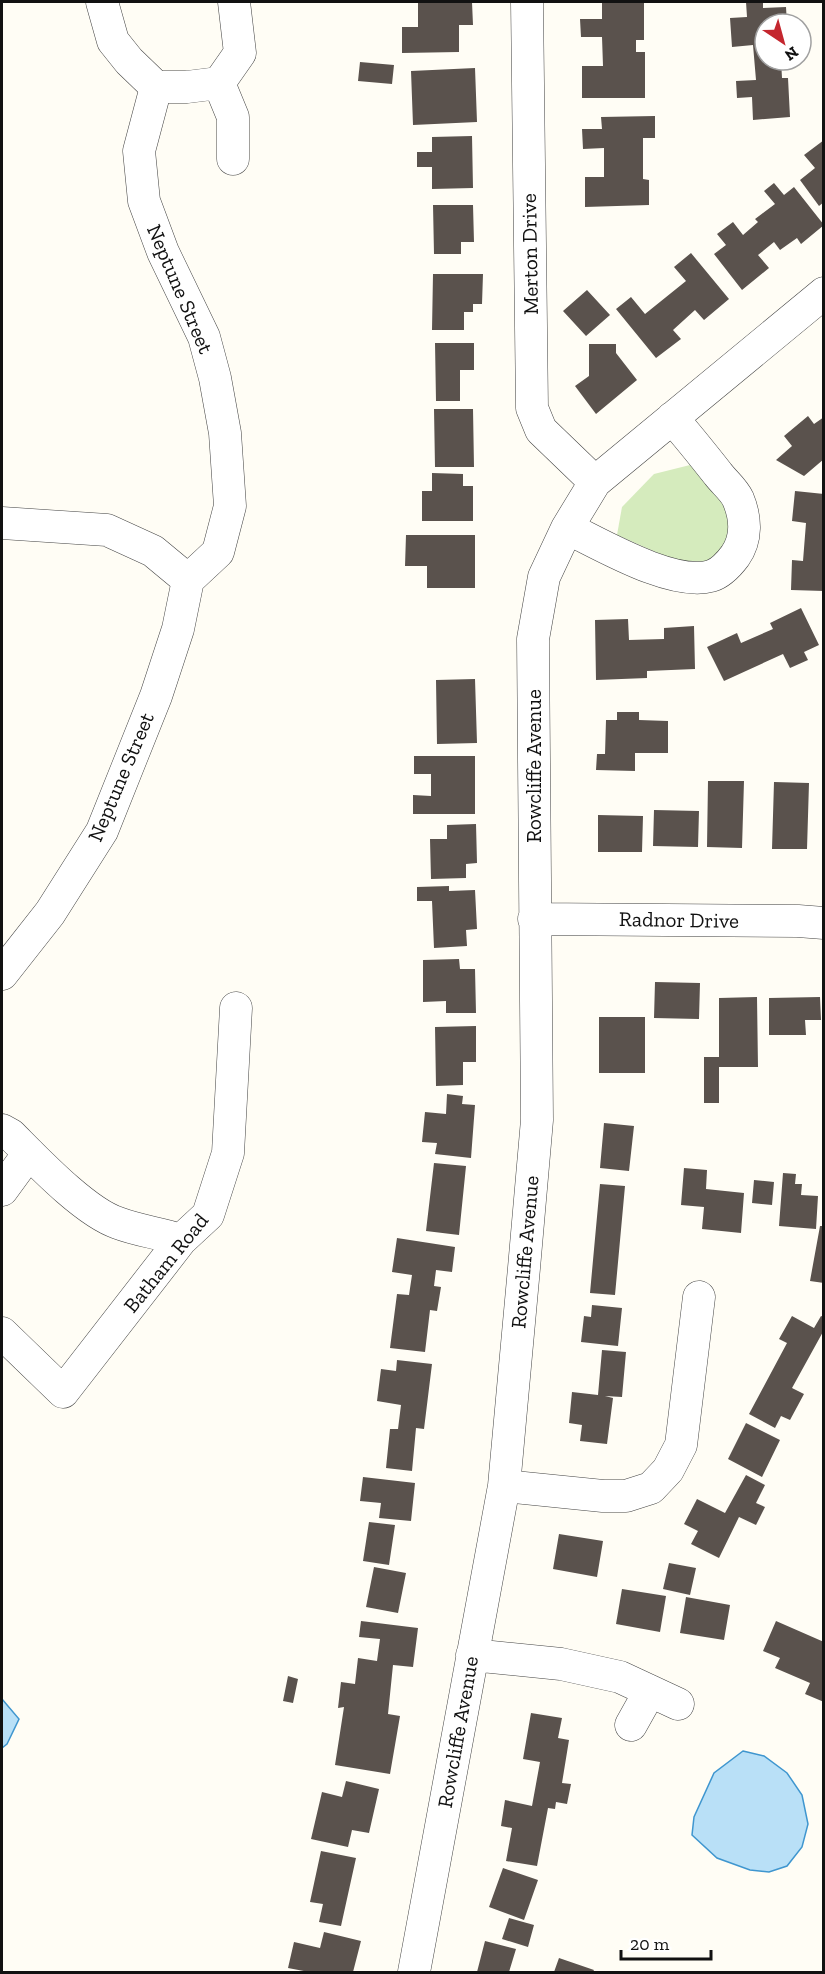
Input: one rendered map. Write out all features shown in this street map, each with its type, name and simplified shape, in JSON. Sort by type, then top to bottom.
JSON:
[{"type":"street","points":[[102,2],[113,41],[129,61],[156,87],[187,87],[219,83],[240,53],[234,2]]},
{"type":"street","name":"Merton Drive","points":[[527,2],[532,408],[541,430],[595,482]]},
{"type":"street","points":[[219,83],[233,117],[233,159]]},
{"type":"street","name":"Neptune Street","points":[[2,974],[51,913],[102,831],[156,696],[178,628],[188,580],[218,552],[230,506],[225,433],[215,378],[204,337],[163,252],[144,201],[139,151],[156,87]]},
{"type":"street","name":"Rowcliffe Avenue","points":[[414,1972],[504,1486],[537,1120],[533,639],[544,577],[567,528],[595,482],[824,293]]},
{"type":"street","points":[[567,528],[656,570],[680,576],[695,579],[714,576],[729,564],[739,550],[744,536],[743,517],[737,498],[672,418]]},
{"type":"street","points":[[2,523],[107,530],[153,551],[188,580]]},
{"type":"street","name":"Radnor Drive","points":[[534,919],[824,923]]},
{"type":"street","name":"Batham Road","points":[[2,1333],[63,1392],[181,1240],[208,1215],[228,1153],[236,1008]]},
{"type":"street","points":[[2,1130],[11,1135],[64,1186],[98,1214],[117,1223],[158,1232],[181,1240]]},
{"type":"street","points":[[2,1190],[29,1153]]},
{"type":"street","points":[[504,1486],[603,1496],[626,1496],[651,1488],[668,1470],[681,1445],[699,1297]]},
{"type":"street","points":[[472,1655],[561,1665],[620,1677],[664,1697],[631,1725]]},
{"type":"green space","points":[[698,463],[723,498],[736,538],[711,564],[676,561],[617,535],[622,507],[654,474]]},
{"type":"water","points":[[2,1699],[19,1719],[7,1744],[2,1748]]},
{"type":"water","points":[[743,1751],[764,1756],[787,1773],[802,1795],[808,1824],[802,1847],[787,1866],[769,1872],[750,1870],[717,1858],[692,1835],[694,1817],[714,1773]]},
{"type":"building","points":[[418,2],[472,2],[473,25],[459,25],[459,52],[402,53],[402,27],[418,27]]},
{"type":"building","points":[[602,2],[644,2],[644,40],[636,40],[636,52],[645,52],[645,98],[582,98],[582,66],[603,66],[602,37],[581,37],[580,19],[602,19]]},
{"type":"building","points":[[746,2],[763,2],[763,8],[786,7],[786,12],[753,12],[753,45],[732,47],[730,18],[747,17]]},
{"type":"building","points":[[360,62],[394,65],[392,84],[358,81]]},
{"type":"building","points":[[475,68],[477,122],[413,125],[411,71]]},
{"type":"building","points":[[755,72],[782,72],[782,78],[788,78],[790,117],[753,120],[752,97],[737,98],[736,81],[756,80]]},
{"type":"building","points":[[655,116],[655,138],[643,138],[643,179],[649,180],[649,205],[585,207],[585,177],[604,177],[604,148],[583,149],[582,129],[602,129],[601,117]]},
{"type":"building","points":[[472,136],[473,188],[432,189],[432,167],[417,167],[417,152],[432,152],[432,137]]},
{"type":"building","points":[[824,140],[824,202],[819,206],[800,180],[815,168],[804,155]]},
{"type":"building","points":[[774,183],[784,195],[794,187],[824,225],[801,244],[797,238],[780,250],[774,242],[758,255],[769,268],[742,290],[714,254],[726,245],[717,234],[733,222],[743,235],[758,222],[755,219],[775,204],[764,191]]},
{"type":"building","points":[[433,205],[473,205],[474,242],[461,242],[461,254],[434,254]]},
{"type":"building","points":[[691,253],[729,299],[704,320],[695,310],[673,330],[681,339],[656,358],[616,309],[631,297],[645,314],[686,281],[674,267]]},
{"type":"building","points":[[433,274],[483,274],[482,304],[473,304],[473,312],[464,312],[464,330],[432,330]]},
{"type":"building","points":[[587,290],[610,315],[586,336],[563,311]]},
{"type":"building","points":[[435,343],[474,343],[474,370],[460,370],[460,401],[436,401]]},
{"type":"building","points":[[589,344],[616,344],[616,353],[637,380],[596,414],[575,386],[589,376]]},
{"type":"building","points":[[434,409],[473,409],[474,467],[435,467]]},
{"type":"building","points":[[808,416],[814,424],[824,417],[824,459],[804,476],[776,460],[792,446],[784,436]]},
{"type":"building","points":[[432,473],[463,474],[463,486],[473,486],[473,521],[422,521],[422,491],[432,491]]},
{"type":"building","points":[[795,491],[824,494],[824,591],[791,590],[792,560],[803,561],[806,523],[792,521]]},
{"type":"building","points":[[406,535],[475,535],[475,588],[427,588],[427,566],[405,566]]},
{"type":"building","points":[[801,608],[819,645],[804,652],[808,660],[790,668],[783,654],[724,681],[707,647],[737,633],[741,643],[773,629],[770,623]]},
{"type":"building","points":[[628,619],[629,640],[664,639],[664,628],[694,626],[695,669],[647,671],[647,678],[596,680],[595,620]]},
{"type":"building","points":[[475,679],[477,743],[437,744],[436,680]]},
{"type":"building","points":[[617,712],[639,712],[639,720],[668,721],[668,753],[635,753],[635,771],[596,770],[597,754],[605,754],[606,720],[617,720]]},
{"type":"building","points":[[414,756],[475,756],[475,814],[413,814],[413,795],[431,796],[431,774],[414,774]]},
{"type":"building","points":[[708,781],[744,781],[742,848],[707,847]]},
{"type":"building","points":[[774,782],[809,783],[807,849],[772,849]]},
{"type":"building","points":[[654,810],[699,811],[698,847],[653,846]]},
{"type":"building","points":[[598,815],[643,816],[642,852],[598,852]]},
{"type":"building","points":[[476,824],[477,863],[466,864],[466,878],[431,879],[430,839],[447,839],[447,825]]},
{"type":"building","points":[[449,886],[449,891],[475,890],[477,929],[466,930],[467,946],[434,948],[432,901],[417,901],[417,887]]},
{"type":"building","points":[[459,959],[460,969],[475,969],[476,1013],[446,1013],[446,1001],[423,1002],[423,960]]},
{"type":"building","points":[[655,982],[700,983],[699,1019],[654,1018]]},
{"type":"building","points":[[757,997],[758,1067],[719,1067],[719,1103],[704,1103],[704,1057],[719,1057],[719,998]]},
{"type":"building","points":[[820,997],[821,1020],[805,1020],[806,1035],[769,1035],[769,998]]},
{"type":"building","points":[[599,1017],[645,1017],[645,1073],[599,1073]]},
{"type":"building","points":[[476,1026],[476,1062],[463,1062],[463,1085],[436,1086],[435,1027]]},
{"type":"building","points":[[447,1094],[463,1096],[462,1104],[475,1105],[471,1158],[435,1154],[437,1143],[422,1142],[425,1112],[446,1114]]},
{"type":"building","points":[[604,1123],[634,1126],[629,1171],[600,1168]]},
{"type":"building","points":[[434,1163],[466,1166],[459,1235],[426,1231]]},
{"type":"building","points":[[684,1168],[707,1170],[706,1189],[744,1193],[741,1233],[702,1229],[704,1207],[681,1205]]},
{"type":"building","points":[[783,1173],[796,1174],[795,1184],[802,1184],[801,1195],[818,1196],[816,1229],[779,1226]]},
{"type":"building","points":[[754,1180],[774,1182],[772,1205],[752,1203]]},
{"type":"building","points":[[600,1184],[625,1186],[615,1295],[590,1293]]},
{"type":"building","points":[[820,1226],[824,1226],[824,1283],[810,1281]]},
{"type":"building","points":[[397,1238],[455,1247],[452,1272],[436,1270],[434,1286],[441,1287],[437,1311],[430,1310],[425,1352],[390,1348],[397,1294],[409,1295],[412,1275],[392,1272]]},
{"type":"building","points":[[592,1305],[622,1308],[618,1346],[581,1342],[584,1316],[591,1317]]},
{"type":"building","points":[[792,1316],[814,1328],[821,1316],[824,1317],[824,1330],[792,1388],[804,1394],[790,1420],[781,1416],[775,1428],[749,1414],[787,1343],[779,1339]]},
{"type":"building","points":[[602,1350],[626,1352],[622,1397],[605,1396],[613,1398],[607,1444],[580,1441],[582,1425],[569,1423],[572,1392],[598,1395]]},
{"type":"building","points":[[397,1360],[432,1364],[424,1429],[416,1428],[412,1471],[386,1468],[390,1429],[398,1429],[401,1405],[377,1401],[381,1369],[396,1371]]},
{"type":"building","points":[[746,1423],[780,1440],[762,1477],[728,1459]]},
{"type":"building","points":[[746,1475],[765,1485],[756,1503],[765,1507],[756,1525],[739,1517],[719,1558],[691,1544],[698,1531],[684,1524],[697,1499],[725,1513]]},
{"type":"building","points":[[363,1477],[415,1483],[411,1521],[379,1518],[381,1503],[360,1501]]},
{"type":"building","points":[[369,1522],[395,1525],[389,1565],[363,1561]]},
{"type":"building","points":[[559,1534],[603,1541],[597,1577],[553,1569]]},
{"type":"building","points":[[669,1563],[696,1568],[690,1595],[663,1589]]},
{"type":"building","points":[[374,1567],[406,1573],[398,1613],[366,1607]]},
{"type":"building","points":[[622,1589],[666,1596],[660,1632],[616,1624]]},
{"type":"building","points":[[686,1597],[730,1605],[724,1640],[680,1633]]},
{"type":"building","points":[[361,1621],[418,1628],[413,1667],[393,1665],[388,1714],[400,1716],[390,1774],[335,1765],[344,1707],[338,1708],[341,1682],[355,1684],[358,1658],[377,1661],[380,1639],[359,1637]]},
{"type":"building","points":[[776,1621],[824,1642],[824,1702],[805,1694],[810,1683],[775,1668],[780,1658],[763,1651]]},
{"type":"building","points":[[288,1676],[298,1679],[293,1703],[283,1701]]},
{"type":"building","points":[[531,1713],[562,1718],[558,1738],[569,1740],[562,1783],[571,1784],[567,1804],[556,1802],[555,1809],[548,1808],[537,1866],[506,1861],[512,1828],[501,1826],[505,1800],[532,1806],[540,1762],[523,1759]]},
{"type":"building","points":[[346,1781],[379,1789],[369,1833],[352,1830],[348,1847],[311,1839],[322,1792],[342,1797]]},
{"type":"building","points":[[321,1851],[356,1858],[341,1926],[319,1922],[323,1904],[310,1902]]},
{"type":"building","points":[[503,1868],[538,1880],[524,1920],[489,1907]]},
{"type":"building","points":[[509,1918],[534,1925],[528,1947],[502,1939]]},
{"type":"building","points":[[324,1932],[361,1941],[353,1972],[309,1972],[288,1968],[294,1942],[320,1948]]},
{"type":"building","points":[[485,1941],[516,1949],[509,1972],[477,1972]]},
{"type":"building","points":[[559,1958],[594,1970],[593,1972],[554,1972]]}]
